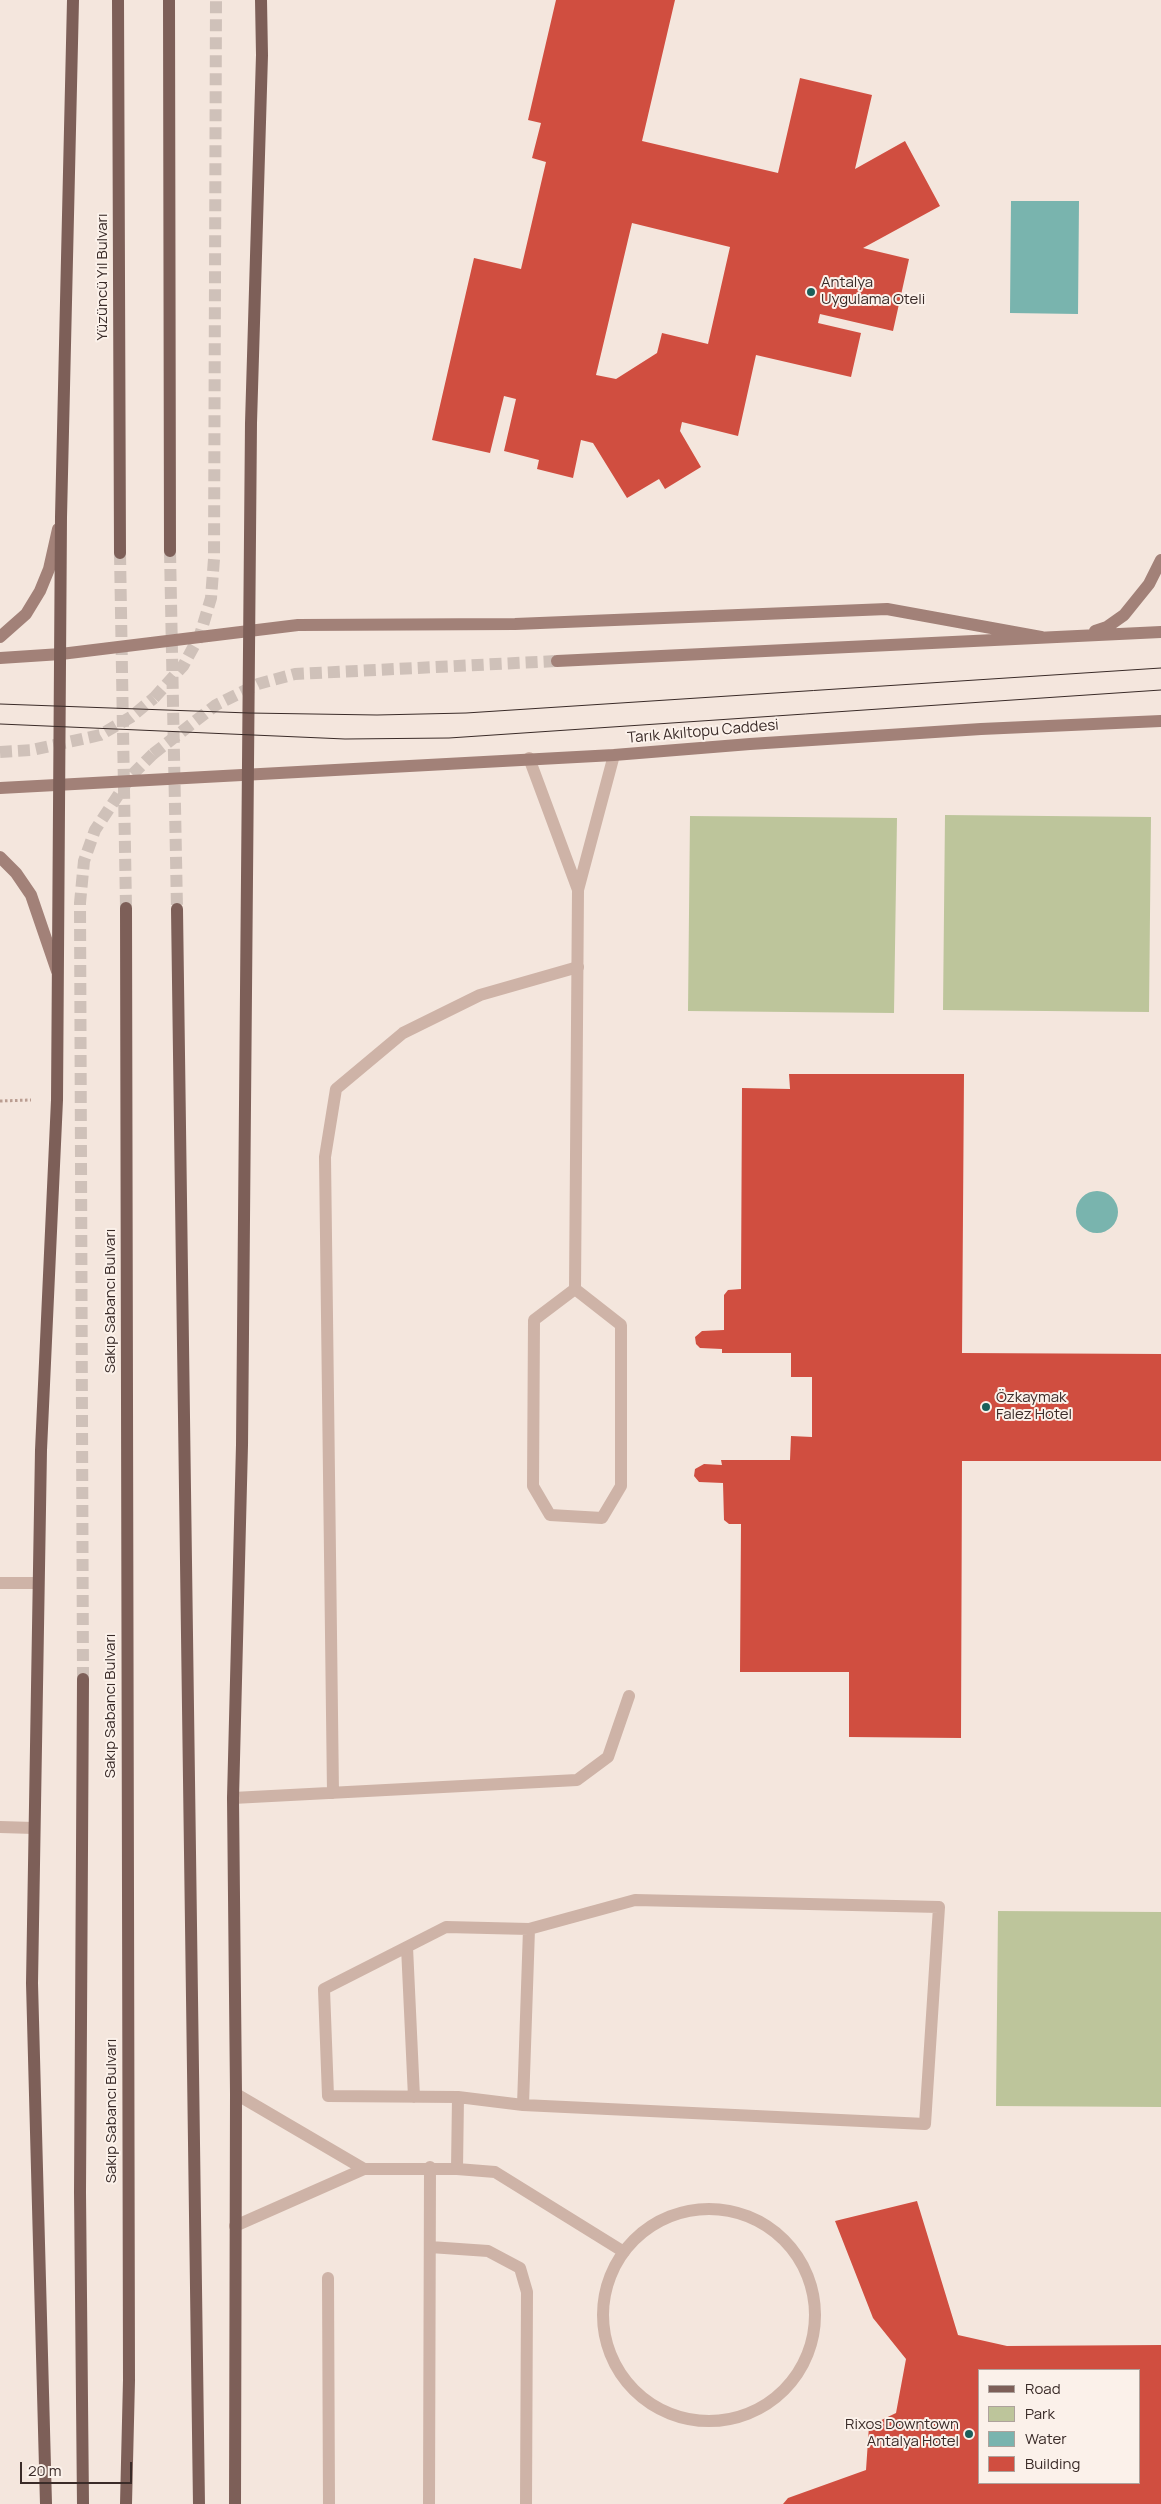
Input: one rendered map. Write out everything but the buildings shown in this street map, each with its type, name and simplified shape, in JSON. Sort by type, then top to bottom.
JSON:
[{"type":"main road","points":[[46,2504],[32,1984],[41,1450],[56,1139],[61,786],[61,517],[73,0]]},
{"type":"main road","name":"Yüzüncü Yıl Bulvarı","points":[[118,0],[120,553]]},
{"type":"main road","points":[[169,0],[170,551]]},
{"type":"main road","points":[[235,2504],[236,2094],[233,1798],[242,1445],[247,775],[251,631],[251,423],[262,55],[261,0]]},
{"type":"main road","points":[[0,637],[26,614],[40,591],[49,569],[61,517]]},
{"type":"main road","points":[[1086,635],[1107,627],[1124,615],[1149,584],[1161,560]]},
{"type":"main road","points":[[0,658],[61,654],[311,624],[515,624],[887,609],[1041,637]]},
{"type":"main road","points":[[557,661],[1161,632]]},
{"type":"main road","name":"Tarık Akıltopu Caddesi","points":[[61,786],[529,758],[614,755],[942,731],[1161,721]]},
{"type":"main road","points":[[0,788],[61,786]]},
{"type":"main road","points":[[0,857],[16,873],[31,895],[59,977]]},
{"type":"main road","name":"Sakıp Sabancı Bulvarı","points":[[126,908],[129,2360],[126,2504]]},
{"type":"main road","points":[[177,909],[199,2504]]},
{"type":"main road","points":[[83,2504],[80,2192],[84,1679]]},
{"type":"street","points":[[575,1290],[578,890],[614,755]]},
{"type":"street","points":[[529,758],[578,890]]},
{"type":"street","points":[[333,1793],[325,1157],[336,1089],[403,1033],[480,995],[578,967]]},
{"type":"street","points":[[575,1290],[620,1325],[621,1486],[602,1518],[550,1516],[533,1486],[534,1320],[575,1290]]},
{"type":"street","points":[[0,1583],[38,1583]]},
{"type":"street","points":[[233,1798],[577,1780],[608,1757],[629,1696]]},
{"type":"street","points":[[0,1827],[34,1828]]},
{"type":"street","points":[[635,1900],[939,1908],[925,2124],[523,2105],[458,2098],[328,2096],[324,1989],[407,1947],[446,1926],[529,1929],[635,1900]]},
{"type":"street","points":[[523,2105],[529,1929]]},
{"type":"street","points":[[407,1947],[414,2097]]},
{"type":"street","points":[[236,2094],[364,2169]]},
{"type":"street","points":[[457,2169],[458,2098]]},
{"type":"street","points":[[429,2504],[430,2168]]},
{"type":"street","points":[[235,2226],[364,2169],[457,2169],[495,2172],[624,2252]]},
{"type":"street","points":[[693,2209],[735,2210],[772,2228],[801,2259],[815,2299],[813,2340],[795,2378],[764,2407],[725,2421],[684,2419],[646,2401],[618,2370],[604,2331],[606,2289],[624,2252],[654,2223],[693,2209]]},
{"type":"street","points":[[430,2247],[488,2251],[520,2268],[527,2292],[526,2504]]},
{"type":"street","points":[[328,2278],[329,2504]]},
{"type":"green space","points":[[945,815],[1151,817],[1149,1012],[943,1010]]},
{"type":"green space","points":[[690,816],[897,818],[894,1013],[688,1011]]},
{"type":"green space","points":[[998,1911],[1161,1912],[1161,2107],[996,2106]]},
{"type":"water","points":[[1011,201],[1079,201],[1078,314],[1010,313]]},
{"type":"water","points":[[1097,1191],[1112,1197],[1118,1212],[1112,1227],[1097,1233],[1082,1227],[1076,1212],[1082,1197]]},
{"type":"tunnel","points":[[154,698],[183,666],[200,635],[211,598],[214,559],[216,0]]},
{"type":"tunnel","points":[[170,551],[177,909]]},
{"type":"tunnel","points":[[120,553],[126,908]]},
{"type":"tunnel","points":[[153,754],[216,705],[258,684],[295,674],[557,661]]},
{"type":"tunnel","points":[[0,752],[32,750],[100,735],[131,717],[154,698]]},
{"type":"tunnel","points":[[83,1679],[80,903],[84,861],[95,830],[131,776],[153,754]]},
{"type":"tram line","points":[[0,704],[249,713],[377,715],[466,713],[1161,668]]},
{"type":"tram line","points":[[0,724],[345,739],[449,738],[1161,690]]},
{"type":"place","name":"Antalya Uygulama Oteli","points":[[811,292]]},
{"type":"place","name":"Özkaymak Falez Hotel","points":[[986,1407]]},
{"type":"place","name":"Rixos Downtown Antalya Hotel","points":[[969,2434]]}]
